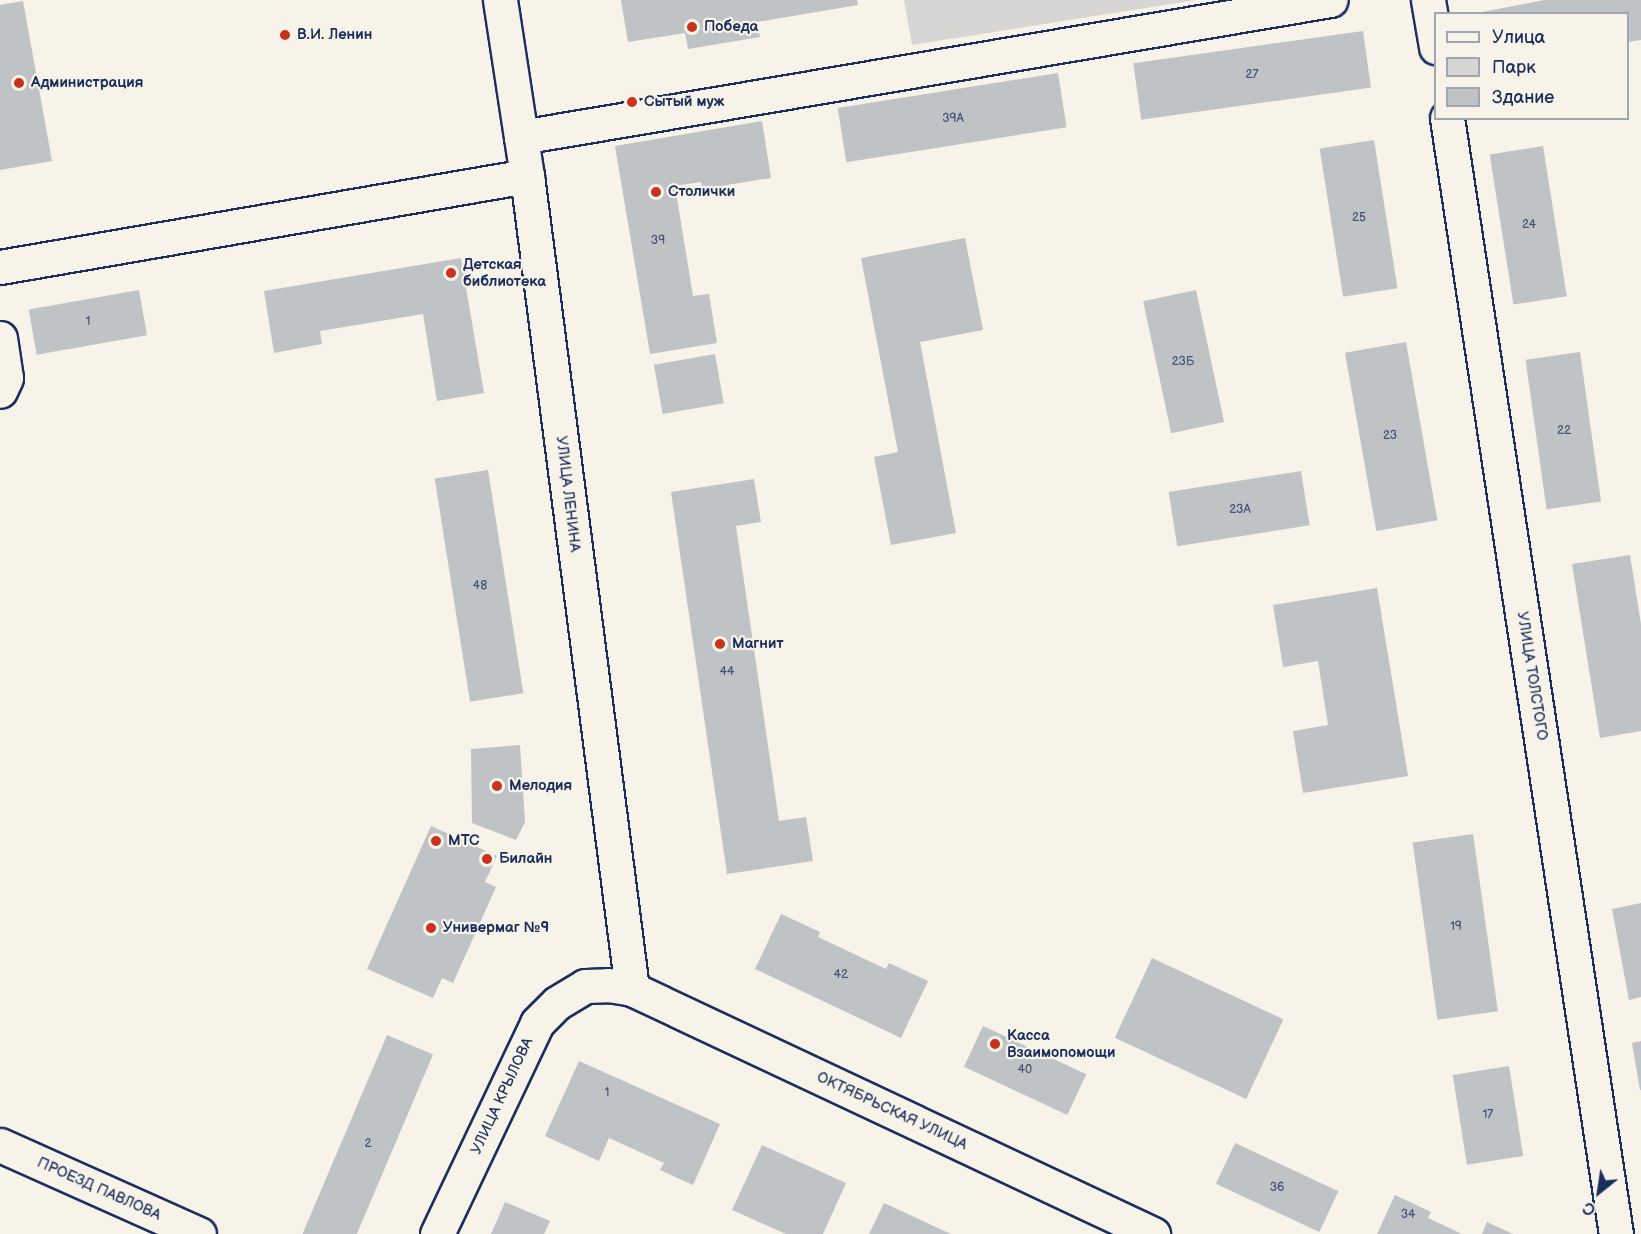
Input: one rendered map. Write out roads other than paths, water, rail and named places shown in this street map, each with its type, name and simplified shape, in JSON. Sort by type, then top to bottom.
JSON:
[{"type":"street","name":"УЛИЦА ЛЕНИНА","points":[[501,0],[527,176],[632,988]]},
{"type":"street","points":[[521,137],[1330,0]]},
{"type":"street","points":[[1428,0],[1434,35]]},
{"type":"street","name":"УЛИЦА ТОЛСТОГО","points":[[1447,120],[1616,1234]]},
{"type":"street","points":[[0,267],[527,176]]},
{"type":"street","points":[[0,338],[6,378],[0,392]]},
{"type":"street","name":"УЛИЦА КРЫЛОВА","points":[[437,1234],[537,1023],[557,1003],[585,986],[632,988]]},
{"type":"street","name":"ОКТЯБРЬСКАЯ УЛИЦА","points":[[632,988],[1153,1234]]},
{"type":"street","name":"ПРОЕЗД ПАВЛОВА","points":[[0,1145],[199,1234]]},
{"type":"place","name":"Победа","points":[[692,27]]},
{"type":"place","name":"В.И. Ленин","points":[[285,35]]},
{"type":"place","name":"Администрация","points":[[19,83]]},
{"type":"place","name":"Сытый муж","points":[[632,102]]},
{"type":"place","name":"Столички","points":[[656,192]]},
{"type":"place","name":"Детская библиотека","points":[[451,273]]},
{"type":"place","name":"Магнит","points":[[720,644]]},
{"type":"place","name":"Мелодия","points":[[497,786]]},
{"type":"place","name":"МТС","points":[[436,841]]},
{"type":"place","name":"Билайн","points":[[487,859]]},
{"type":"place","name":"Универмаг №9","points":[[431,928]]},
{"type":"place","name":"Касса Взаимопомощи","points":[[995,1044]]}]
